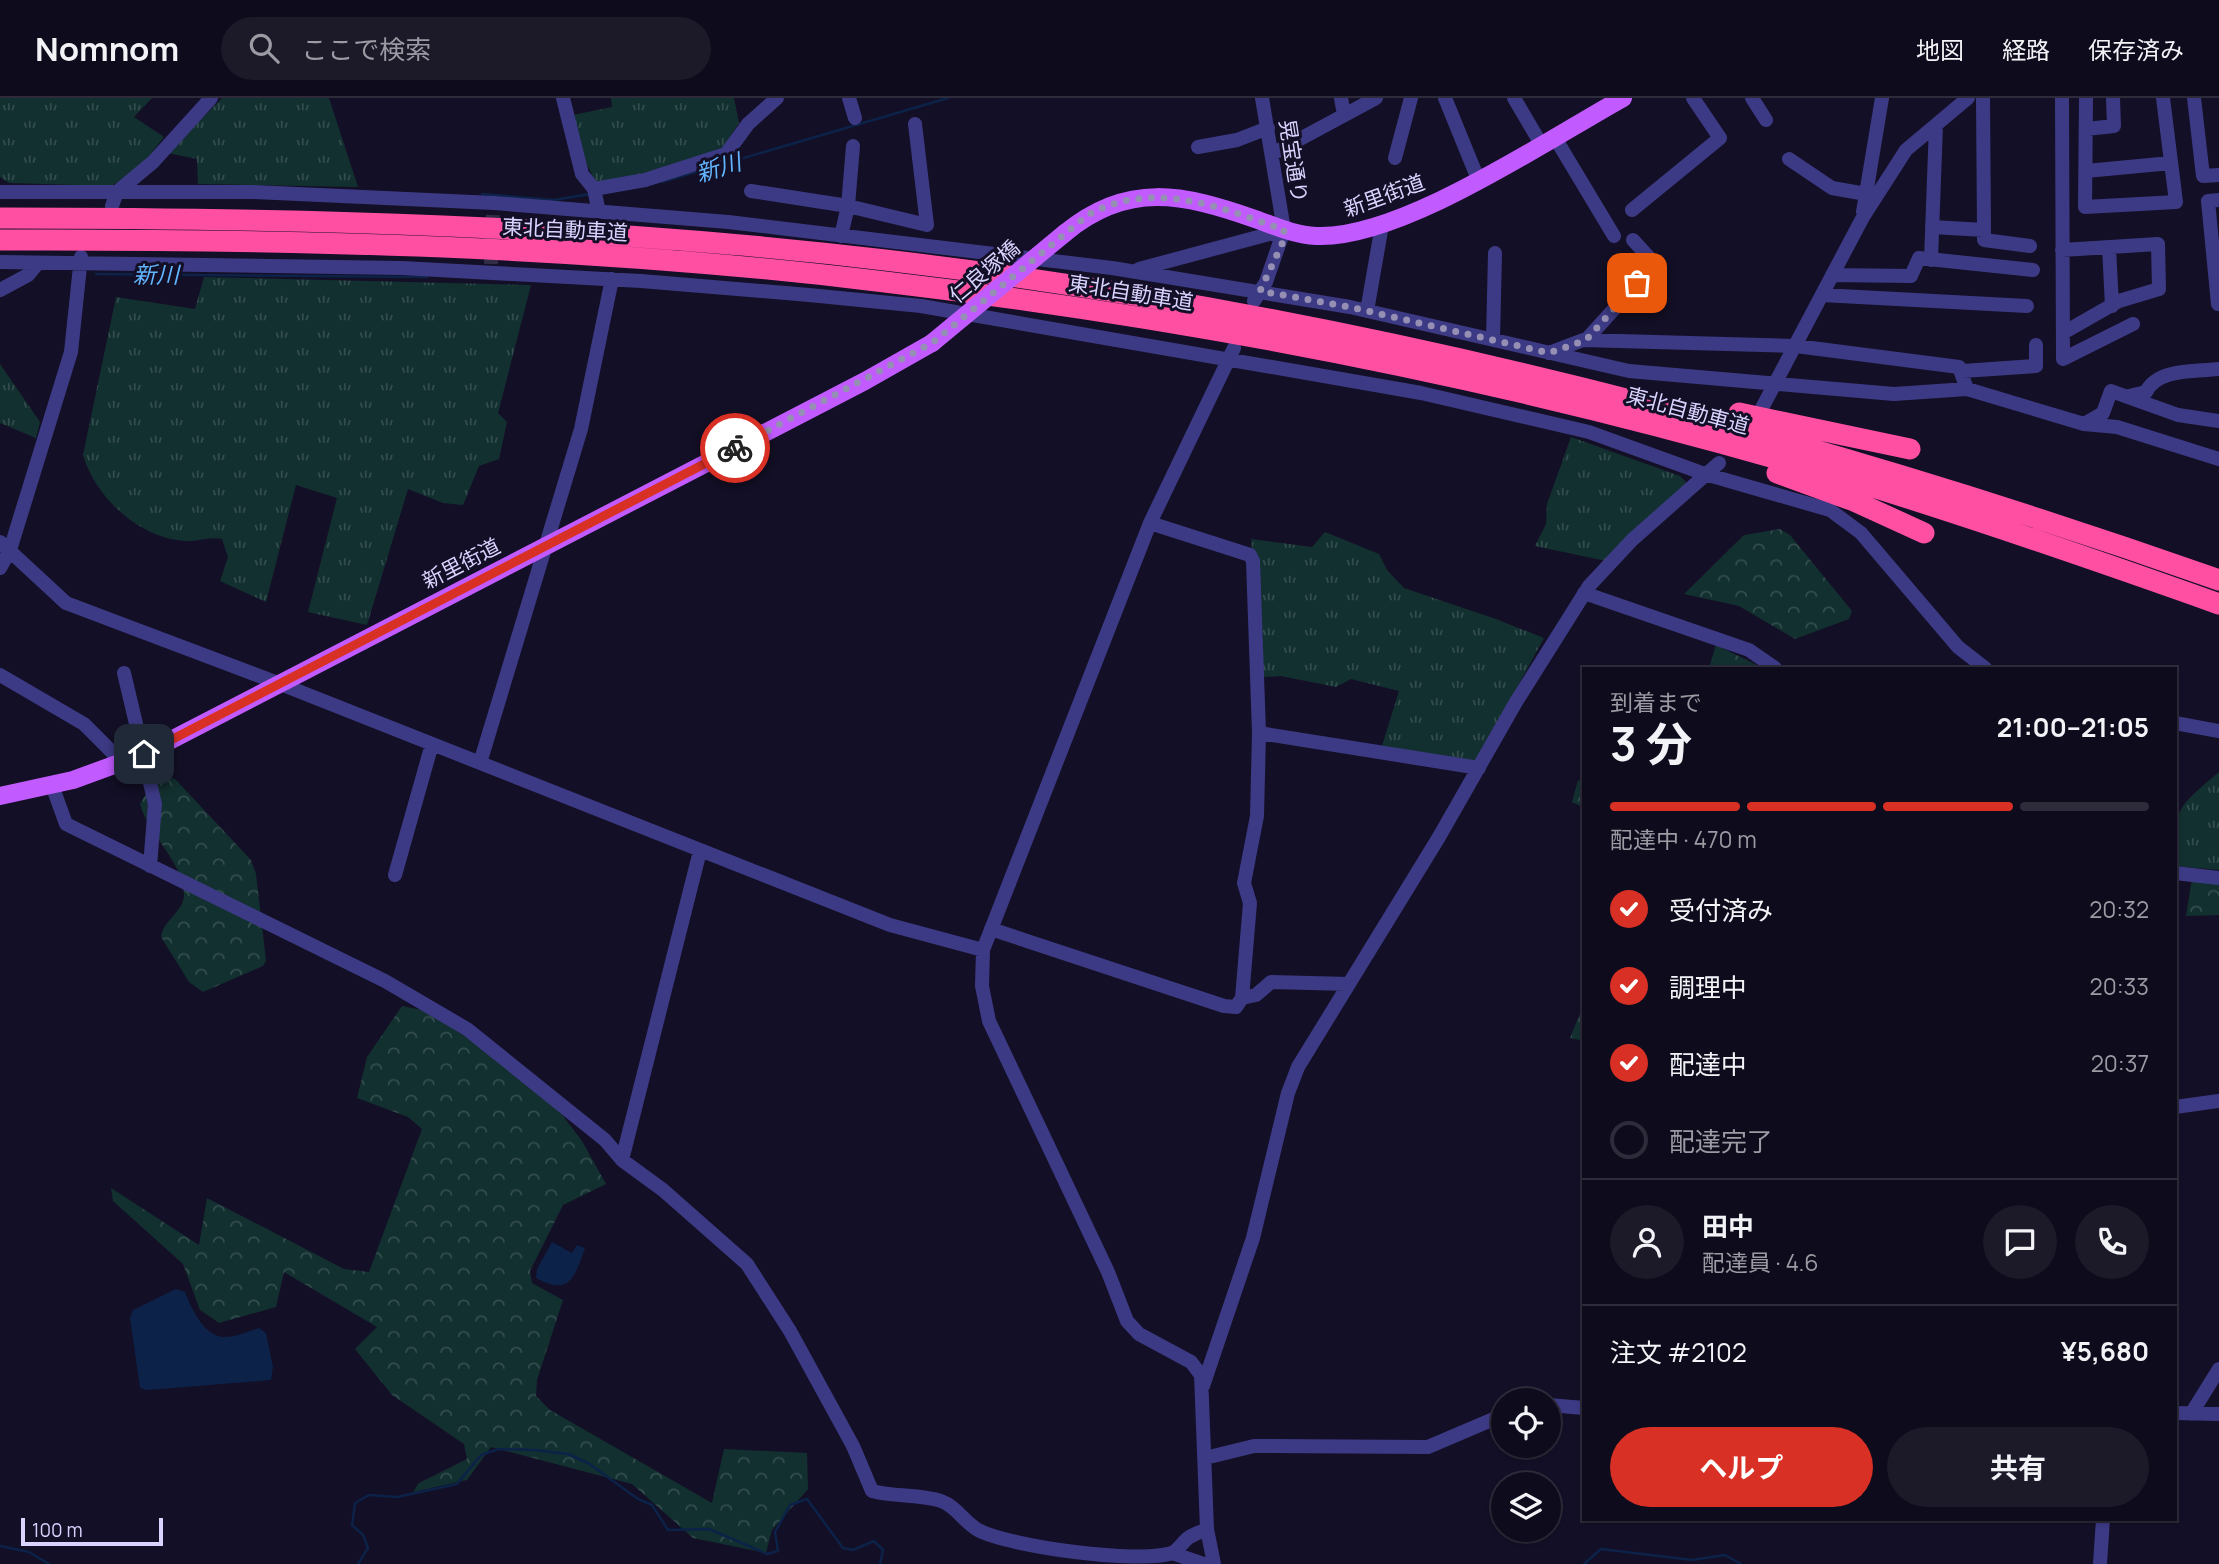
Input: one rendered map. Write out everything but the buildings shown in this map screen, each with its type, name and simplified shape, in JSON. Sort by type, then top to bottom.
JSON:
[{"type":"highway","name":"東北自動車道","points":[[0,218],[445,226],[660,238],[873,258],[1032,279],[1260,316],[1572,383],[1881,468],[2219,580]]},
{"type":"highway","name":"東北自動車道","points":[[0,240],[292,243],[488,249],[672,261],[883,281],[1054,304],[1271,340],[1486,384],[1664,429],[1862,484],[2219,604]]},
{"type":"highway","points":[[1572,383],[1668,397],[1910,449]]},
{"type":"highway","points":[[1664,429],[1722,455],[1854,501],[1924,533]]},
{"type":"main road","name":"新里街道","points":[[1065,233],[1103,206],[1143,197],[1196,202],[1284,230],[1332,236],[1382,225],[1478,179],[1617,100]]},
{"type":"main road","name":"仁良塚橋","points":[[932,343],[1065,233]]},
{"type":"main road","name":"新里街道","points":[[0,796],[52,785],[144,754],[865,381],[932,343]]},
{"type":"street","points":[[114,199],[153,162],[211,98]]},
{"type":"street","points":[[563,98],[582,174],[596,200]]},
{"type":"street","points":[[849,98],[855,118]]},
{"type":"street","name":"晃宝通り","points":[[1262,98],[1284,230]]},
{"type":"street","points":[[1341,98],[1344,115]]},
{"type":"street","points":[[1272,154],[1376,98]]},
{"type":"street","points":[[1395,158],[1411,98]]},
{"type":"street","points":[[1445,98],[1478,179]]},
{"type":"street","points":[[1514,98],[1548,140],[1614,236]]},
{"type":"street","points":[[1632,209],[1720,138],[1693,98]]},
{"type":"street","points":[[1752,98],[1766,120]]},
{"type":"street","points":[[1863,217],[1882,98]]},
{"type":"street","points":[[1762,408],[1863,217],[1906,150],[1968,98]]},
{"type":"street","points":[[1983,98],[1984,240],[2030,246]]},
{"type":"street","points":[[2062,98],[2063,359],[2133,324]]},
{"type":"street","points":[[2086,98],[2085,207],[2176,202],[2163,98]]},
{"type":"street","points":[[2086,129],[2114,126],[2113,98]]},
{"type":"street","points":[[2194,98],[2203,176],[2219,175]]},
{"type":"street","points":[[596,200],[645,180],[726,154],[770,100]]},
{"type":"street","points":[[751,191],[848,206],[927,225],[915,124]]},
{"type":"street","points":[[1931,260],[1936,125]]},
{"type":"street","points":[[1198,147],[1237,140],[1268,128]]},
{"type":"street","points":[[841,236],[848,206],[853,146]]},
{"type":"street","points":[[1789,159],[1832,188],[1866,194]]},
{"type":"street","points":[[2086,171],[2171,163]]},
{"type":"street","points":[[0,192],[114,199],[254,192],[494,209],[596,200],[728,222],[1131,272],[1257,296],[1367,311],[1629,371],[1776,386],[1894,394],[1968,389],[2084,424],[2117,427],[2219,459]]},
{"type":"street","points":[[2218,304],[2208,201],[2219,200]]},
{"type":"street","points":[[1367,311],[1382,225]]},
{"type":"street","points":[[1932,226],[1984,230]]},
{"type":"street","points":[[1131,272],[1284,230],[1282,244],[1257,296]]},
{"type":"street","points":[[1586,340],[1655,264],[1633,240]]},
{"type":"street","points":[[2062,250],[2158,244],[2159,289],[2112,306],[2063,333]]},
{"type":"street","points":[[2109,247],[2112,306]]},
{"type":"street","points":[[1493,340],[1495,253]]},
{"type":"street","points":[[1832,275],[1911,276],[1919,258],[2033,270]]},
{"type":"street","points":[[0,568],[5,546],[71,352],[80,259]]},
{"type":"street","points":[[0,262],[38,263],[80,259],[491,269],[921,306],[1231,354],[1421,393],[1589,432],[1705,474],[1830,510],[1861,533],[1958,647],[1983,667]]},
{"type":"street","points":[[0,290],[29,275],[38,263]]},
{"type":"street","points":[[480,763],[581,429],[612,279]]},
{"type":"street","points":[[1822,295],[2027,306]]},
{"type":"street","points":[[1549,353],[1586,340],[1797,346],[1959,367],[1963,371],[1968,389]]},
{"type":"street","points":[[1963,371],[2036,366],[2036,345]]},
{"type":"street","points":[[1214,1564],[1208,1529],[1203,1387],[1198,1367],[1139,1334],[1127,1321],[1108,1272],[989,1021],[982,986],[983,950],[1150,523],[1231,354]]},
{"type":"street","points":[[2129,396],[2146,392],[2151,383],[2162,376],[2219,369]]},
{"type":"street","points":[[2084,424],[2103,413],[2111,391],[2129,396],[2143,405],[2178,415],[2219,421]]},
{"type":"street","points":[[1203,1387],[1253,1238],[1288,1093],[1298,1066],[1584,593],[1632,540],[1719,463]]},
{"type":"street","points":[[991,929],[1224,1006],[1236,1007],[1242,998],[1250,903],[1244,883],[1257,816],[1259,733],[1253,561],[1250,555],[1150,523]]},
{"type":"street","points":[[5,546],[66,603],[278,683],[890,925],[983,950]]},
{"type":"street","points":[[1584,593],[1749,650],[1774,667]]},
{"type":"street","points":[[124,673],[155,812],[150,866]]},
{"type":"street","points":[[0,675],[84,724],[123,763]]},
{"type":"street","points":[[2177,723],[2219,732]]},
{"type":"street","points":[[1259,733],[1479,768]]},
{"type":"street","points":[[395,875],[432,744]]},
{"type":"street","points":[[52,785],[66,824],[385,981],[467,1029],[605,1140],[622,1160],[663,1190],[747,1265],[790,1331],[853,1446],[872,1491],[894,1497],[937,1499],[950,1504],[978,1530],[1014,1542],[1128,1561],[1172,1553],[1204,1564]]},
{"type":"street","points":[[622,1160],[700,851]]},
{"type":"street","points":[[2177,873],[2219,878]]},
{"type":"street","points":[[1242,998],[1256,995],[1271,982],[1349,984]]},
{"type":"street","points":[[2177,1107],[2219,1101]]},
{"type":"street","points":[[2191,1413],[2219,1369]]},
{"type":"street","points":[[1561,1406],[1582,1408]]},
{"type":"street","points":[[2177,1413],[2219,1413]]},
{"type":"street","points":[[1205,1458],[1254,1446],[1428,1447],[1491,1420]]},
{"type":"street","points":[[2100,1564],[2103,1521]]},
{"type":"street","points":[[1172,1553],[1189,1538],[1208,1529]]},
{"type":"green space","points":[[0,98],[152,98],[134,117],[164,137],[138,170],[111,186],[9,183],[0,177]]},
{"type":"green space","points":[[222,98],[329,98],[358,187],[198,184],[197,159],[168,153]]},
{"type":"green space","points":[[611,98],[734,98],[739,123],[723,147],[695,161],[597,184],[577,146],[573,115],[612,107]]},
{"type":"green space","points":[[204,277],[531,285],[498,413],[507,422],[499,459],[479,466],[463,505],[443,503],[408,489],[367,625],[308,612],[337,498],[296,485],[266,602],[220,581],[228,557],[222,539],[185,541],[151,532],[121,513],[108,500],[89,471],[83,455],[116,297],[195,309]]},
{"type":"green space","points":[[0,364],[40,422],[36,438],[0,423]]},
{"type":"green space","points":[[1571,437],[1680,476],[1687,483],[1606,561],[1535,546],[1546,524],[1547,504]]},
{"type":"green space","points":[[1780,529],[1790,535],[1852,611],[1849,619],[1795,639],[1739,606],[1684,594],[1744,535]]},
{"type":"green space","points":[[1325,532],[1379,554],[1387,570],[1404,588],[1544,638],[1477,761],[1381,749],[1399,691],[1351,679],[1336,687],[1281,676],[1264,677],[1251,539],[1312,547]]},
{"type":"green space","points":[[1716,645],[1761,667],[1709,667]]},
{"type":"green space","points":[[2219,772],[2219,870],[2177,866],[2177,821],[2185,803]]},
{"type":"green space","points":[[168,776],[175,779],[251,860],[256,874],[266,961],[263,966],[203,992],[189,982],[161,937],[165,926],[181,906],[184,894],[178,870],[150,827],[140,804],[155,783]]},
{"type":"green space","points":[[1578,780],[1582,782],[1582,807],[1572,802]]},
{"type":"green space","points":[[2192,878],[2219,881],[2219,915],[2186,916]]},
{"type":"green space","points":[[402,1006],[432,1012],[551,1100],[582,1141],[606,1184],[563,1205],[530,1271],[532,1283],[563,1300],[537,1380],[536,1396],[550,1410],[712,1503],[724,1449],[807,1453],[808,1489],[772,1530],[766,1553],[693,1538],[632,1484],[491,1447],[467,1480],[413,1492],[419,1483],[467,1459],[464,1444],[392,1395],[355,1349],[377,1327],[284,1272],[276,1307],[219,1323],[200,1310],[183,1264],[113,1201],[111,1188],[199,1245],[207,1198],[344,1269],[369,1272],[422,1129],[408,1117],[357,1098],[367,1057]]},
{"type":"green space","points":[[1582,1009],[1582,1041],[1570,1038]]},
{"type":"water","points":[[552,1242],[572,1253],[577,1245],[585,1248],[574,1275],[564,1284],[547,1283],[536,1278],[537,1269]]},
{"type":"water","points":[[176,1289],[185,1292],[200,1321],[218,1336],[234,1336],[259,1328],[266,1333],[273,1367],[271,1380],[148,1390],[140,1388],[130,1318],[133,1310]]},
{"type":"waterway","name":"新川","points":[[662,182],[948,98]]},
{"type":"waterway","name":"新川","points":[[482,194],[554,200],[590,194]]},
{"type":"waterway","name":"新川","points":[[96,274],[427,277]]},
{"type":"waterway","points":[[358,1564],[368,1548],[363,1535],[352,1525],[355,1503],[369,1495],[397,1497],[457,1484],[481,1455],[499,1449],[568,1454],[588,1463],[638,1499],[652,1505],[668,1530],[709,1529],[767,1554],[778,1551],[775,1532],[790,1505],[807,1499],[843,1548],[853,1550],[874,1541],[883,1550],[880,1564]]},
{"type":"waterway","points":[[0,1546],[29,1552],[49,1564]]},
{"type":"waterway","points":[[1584,1564],[1601,1549],[1692,1560],[1725,1555],[1741,1564]]},
{"type":"tunnel","points":[[491,264],[493,215]]},
{"type":"way so far","points":[[735,448],[896,365],[932,343],[1088,215],[1103,206],[1131,198],[1196,202],[1284,230],[1282,244],[1260,291],[1350,307],[1549,353],[1586,340],[1637,283]]},
{"type":"route","points":[[144,754],[735,448]]}]
